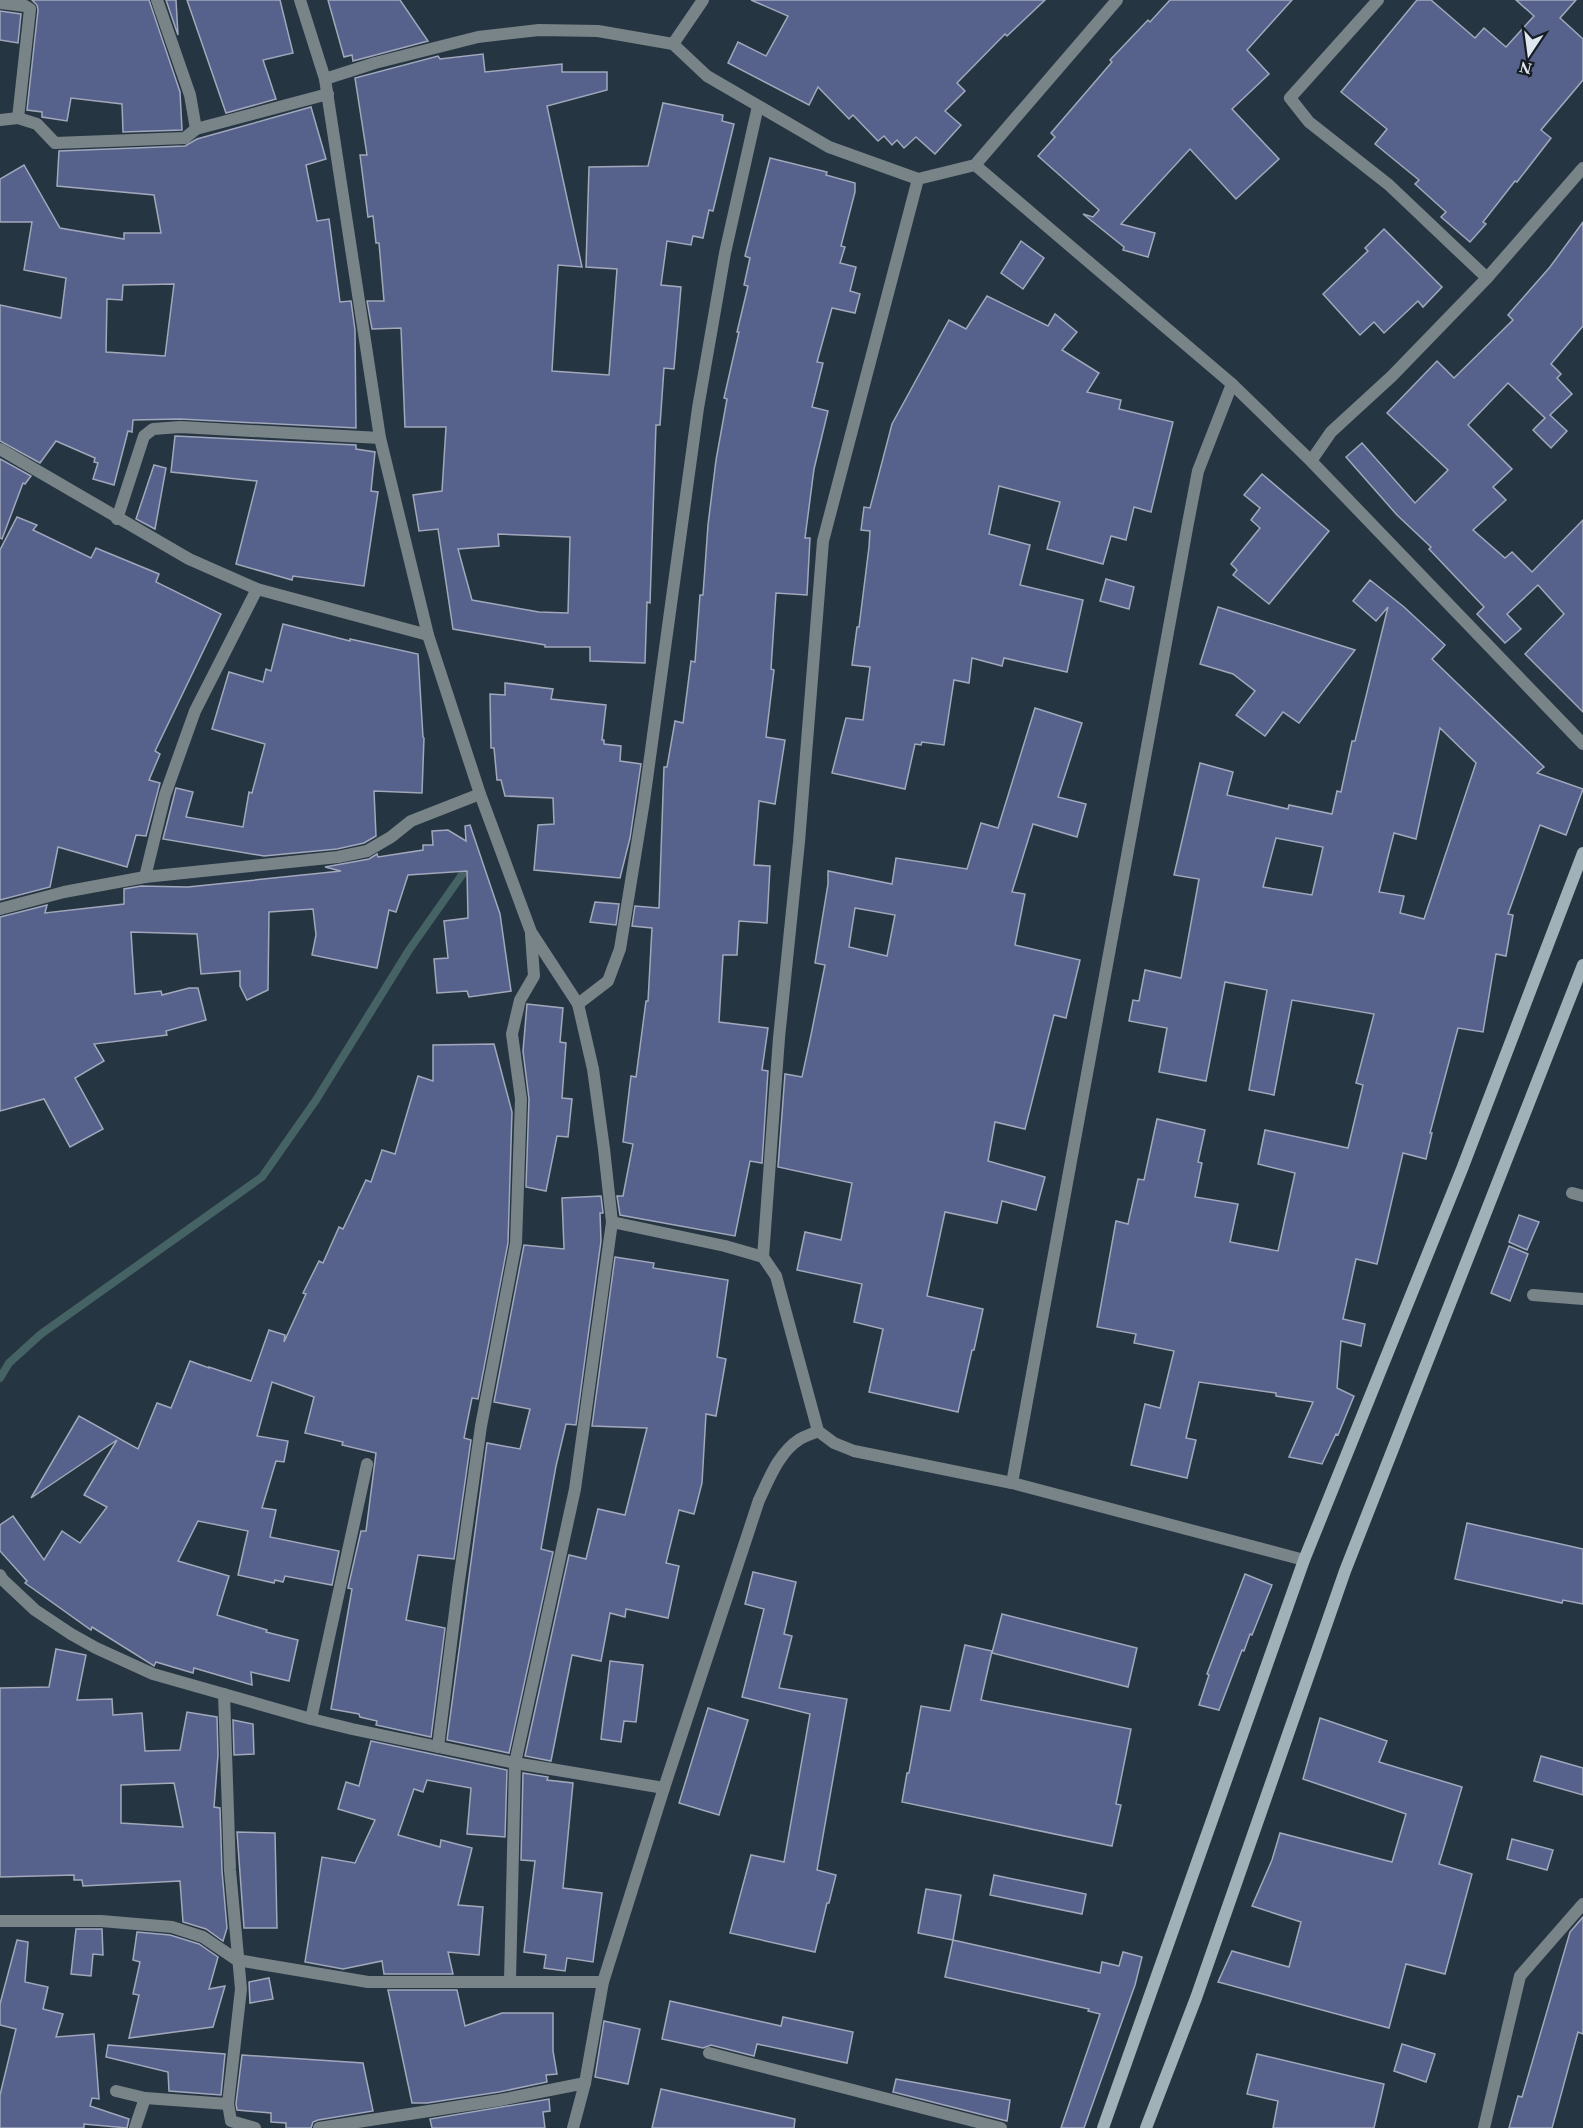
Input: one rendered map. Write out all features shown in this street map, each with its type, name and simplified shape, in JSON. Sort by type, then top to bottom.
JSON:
[{"type":"main road","points":[[1103,2128],[1304,1560],[1462,1169],[1583,853]]},
{"type":"main road","points":[[1146,2128],[1196,1998],[1345,1571],[1583,965]]},
{"type":"street","points":[[157,0],[190,95],[196,129]]},
{"type":"street","points":[[300,0],[325,79],[380,438],[428,635],[480,795],[531,933],[578,1004],[593,1069],[612,1222],[575,1489],[515,1763],[510,1981]]},
{"type":"street","points":[[325,79],[375,63],[478,37],[539,30],[598,31],[674,44],[707,76],[829,147],[918,179],[975,165],[1117,0]]},
{"type":"street","points":[[1378,0],[1290,98],[1309,122],[1389,185],[1487,278]]},
{"type":"street","points":[[674,44],[701,1]]},
{"type":"street","points":[[0,3],[25,6],[30,9],[18,118]]},
{"type":"street","points":[[0,120],[18,118],[37,124],[55,143],[185,138],[196,129],[328,94]]},
{"type":"street","points":[[578,1004],[608,981],[620,949],[649,767],[698,408],[725,253],[758,106]]},
{"type":"street","points":[[975,165],[1232,384],[1311,461],[1583,744]]},
{"type":"street","points":[[1311,461],[1331,432],[1392,376],[1487,278],[1583,168]]},
{"type":"street","points":[[918,179],[824,541],[800,831],[779,1038],[763,1257],[776,1276],[818,1431],[834,1443],[854,1451],[1012,1483],[1304,1560]]},
{"type":"street","points":[[1012,1483],[1198,471],[1232,384]]},
{"type":"street","points":[[117,519],[144,436],[153,429],[180,427],[380,438]]},
{"type":"street","points":[[0,449],[189,559],[257,589],[428,635]]},
{"type":"street","points":[[145,877],[165,795],[195,711],[257,589]]},
{"type":"street","points":[[0,909],[64,892],[145,877],[338,857],[367,851],[391,837],[411,821],[480,795]]},
{"type":"street","points":[[438,1747],[481,1426],[516,1243],[521,1099],[512,1034],[520,1000],[534,976],[531,933]]},
{"type":"street","points":[[612,1222],[725,1246],[763,1257]]},
{"type":"street","points":[[1533,1295],[1583,1299]]},
{"type":"street","points":[[573,2128],[585,2083],[603,1982],[759,1500],[779,1461],[789,1449],[800,1439],[818,1431]]},
{"type":"street","points":[[310,1719],[367,1464]]},
{"type":"street","points":[[0,1575],[35,1610],[71,1634],[153,1674],[310,1719],[515,1763],[664,1788]]},
{"type":"street","points":[[224,1694],[230,1870],[241,1989],[228,2104],[232,2124],[255,2128]]},
{"type":"street","points":[[1484,2128],[1520,1976],[1583,1904]]},
{"type":"street","points":[[0,1921],[101,1921],[172,1927],[203,1937],[237,1960],[368,1982],[603,1982]]},
{"type":"street","points":[[709,2053],[1001,2128]]},
{"type":"street","points":[[319,2128],[500,2100],[585,2083]]},
{"type":"street","points":[[116,2091],[145,2098],[228,2104]]},
{"type":"street","points":[[135,2128],[145,2098]]},
{"type":"building","points":[[32,0],[149,0],[180,92],[182,130],[123,132],[122,104],[71,98],[67,121],[42,117],[42,112],[27,110],[38,10]]},
{"type":"building","points":[[166,0],[176,0],[178,35]]},
{"type":"building","points":[[187,0],[280,0],[293,53],[263,60],[276,99],[226,113]]},
{"type":"building","points":[[328,0],[400,0],[428,41],[353,61],[352,55],[344,57]]},
{"type":"building","points":[[751,0],[1045,0],[1007,36],[1005,34],[957,83],[965,91],[945,111],[961,125],[935,154],[916,137],[904,148],[897,140],[892,145],[884,136],[878,141],[853,115],[849,119],[818,87],[809,105],[728,63],[738,42],[766,56],[788,16]]},
{"type":"building","points":[[1170,0],[1292,0],[1247,50],[1269,74],[1232,109],[1279,159],[1236,199],[1190,149],[1121,224],[1155,233],[1148,257],[1123,250],[1124,247],[1083,214],[1093,217],[1099,210],[1038,156],[1055,137],[1051,133],[1112,62],[1110,60]]},
{"type":"building","points":[[1417,0],[1431,0],[1475,38],[1484,28],[1506,47],[1534,16],[1516,0],[1576,0],[1560,18],[1583,39],[1583,80],[1541,130],[1551,138],[1483,222],[1486,224],[1470,242],[1441,217],[1446,212],[1415,184],[1419,180],[1375,144],[1387,129],[1341,92]]},
{"type":"building","points":[[0,11],[21,14],[18,43],[0,40]]},
{"type":"building","points":[[483,54],[485,72],[562,64],[562,72],[607,72],[607,90],[547,106],[582,267],[558,265],[552,371],[609,375],[617,269],[586,267],[589,167],[648,166],[663,103],[723,115],[722,121],[734,124],[713,211],[709,210],[703,238],[693,236],[691,245],[667,241],[661,285],[681,287],[674,369],[664,368],[660,425],[656,425],[650,603],[647,602],[645,663],[590,661],[590,647],[545,647],[545,645],[453,629],[438,529],[419,531],[413,495],[442,491],[446,427],[405,427],[401,328],[372,329],[367,301],[384,301],[379,243],[376,243],[373,216],[368,217],[360,155],[367,155],[355,78],[438,56],[440,59]],"holes":[[[498,534],[570,537],[568,613],[539,612],[472,600],[458,549],[499,546]]]},
{"type":"building","points":[[311,107],[326,159],[306,165],[317,221],[329,219],[340,302],[351,301],[355,330],[356,428],[180,419],[133,420],[132,432],[128,431],[114,485],[93,479],[98,463],[94,462],[95,458],[56,441],[40,463],[0,441],[0,305],[61,318],[66,278],[24,270],[32,222],[0,222],[0,179],[24,165],[60,228],[124,239],[124,233],[161,233],[154,195],[57,186],[59,151],[185,146],[197,139]],"holes":[[[174,284],[165,356],[106,352],[107,299],[122,300],[123,285]]]},
{"type":"building","points":[[770,158],[827,172],[826,175],[855,183],[855,192],[841,246],[845,247],[840,263],[856,267],[850,291],[860,294],[855,313],[832,308],[817,362],[823,363],[812,407],[828,411],[814,469],[805,538],[810,538],[807,595],[776,593],[771,669],[774,670],[766,737],[785,740],[775,804],[759,801],[754,865],[770,866],[767,923],[739,921],[737,955],[723,955],[719,1022],[768,1028],[762,1070],[768,1071],[762,1163],[750,1161],[735,1236],[620,1215],[617,1196],[623,1196],[633,1144],[623,1142],[631,1076],[636,1077],[646,1001],[648,1001],[652,928],[632,926],[635,906],[659,908],[664,767],[667,767],[675,721],[683,723],[691,661],[695,662],[708,525],[727,399],[724,398],[748,286],[744,285],[750,258],[745,256]]},
{"type":"building","points":[[1583,222],[1583,326],[1551,364],[1561,374],[1557,378],[1572,394],[1550,415],[1567,431],[1551,448],[1533,430],[1545,418],[1508,383],[1468,425],[1512,469],[1493,487],[1506,500],[1473,530],[1505,558],[1512,552],[1532,572],[1583,520],[1583,712],[1525,654],[1564,614],[1538,585],[1507,614],[1521,629],[1505,643],[1477,614],[1484,607],[1346,457],[1362,443],[1415,503],[1448,470],[1387,413],[1437,361],[1454,378],[1513,320],[1508,315],[1550,267]]},
{"type":"building","points":[[1384,229],[1442,287],[1423,307],[1418,301],[1384,333],[1374,322],[1360,335],[1323,294],[1368,251],[1365,248]]},
{"type":"building","points":[[1021,241],[1044,258],[1023,289],[1001,273]]},
{"type":"building","points":[[987,296],[1048,326],[1055,314],[1077,332],[1062,350],[1099,373],[1087,392],[1121,400],[1119,409],[1173,422],[1151,512],[1134,507],[1126,540],[1111,536],[1103,564],[1047,549],[1060,502],[999,486],[989,534],[1030,545],[1020,585],[1083,600],[1067,672],[1004,658],[1002,666],[972,658],[969,683],[954,680],[944,745],[922,742],[921,745],[915,744],[905,789],[832,773],[846,718],[863,720],[870,667],[852,665],[869,547],[870,531],[861,530],[864,507],[870,508],[892,424],[949,320],[966,329]]},
{"type":"building","points":[[175,436],[356,445],[356,449],[375,452],[371,491],[378,492],[364,586],[293,576],[292,580],[236,564],[257,481],[171,472]]},
{"type":"building","points":[[0,459],[31,476],[25,484],[23,483],[2,539],[0,538]]},
{"type":"building","points":[[154,465],[166,468],[155,529],[136,519]]},
{"type":"building","points":[[1262,474],[1329,531],[1269,604],[1233,575],[1237,570],[1231,564],[1260,528],[1251,520],[1260,508],[1244,495]]},
{"type":"building","points":[[17,517],[37,525],[33,530],[91,558],[96,548],[159,574],[156,582],[221,614],[155,751],[160,754],[149,780],[160,783],[146,836],[136,835],[127,867],[58,847],[50,887],[0,900],[0,550]]},
{"type":"building","points":[[1106,579],[1134,587],[1129,609],[1100,601]]},
{"type":"building","points":[[1370,580],[1404,607],[1445,645],[1432,659],[1544,767],[1537,773],[1583,789],[1566,835],[1540,825],[1508,914],[1513,915],[1506,956],[1496,954],[1483,1032],[1458,1028],[1430,1133],[1432,1133],[1426,1159],[1403,1153],[1377,1264],[1356,1259],[1343,1319],[1365,1324],[1361,1346],[1341,1341],[1337,1388],[1354,1396],[1338,1435],[1336,1434],[1322,1464],[1289,1457],[1313,1402],[1276,1396],[1276,1393],[1199,1382],[1186,1438],[1196,1440],[1187,1478],[1131,1465],[1145,1404],[1160,1408],[1174,1351],[1134,1343],[1136,1334],[1097,1327],[1116,1221],[1128,1224],[1138,1179],[1144,1180],[1157,1119],[1205,1130],[1198,1162],[1202,1163],[1195,1197],[1238,1204],[1230,1242],[1278,1251],[1295,1173],[1258,1164],[1265,1130],[1348,1148],[1363,1085],[1356,1083],[1374,1014],[1292,1000],[1274,1095],[1249,1090],[1267,990],[1225,982],[1206,1081],[1159,1072],[1167,1028],[1129,1021],[1133,1000],[1139,1001],[1145,970],[1181,978],[1199,879],[1174,875],[1200,763],[1233,772],[1227,795],[1288,809],[1289,805],[1332,814],[1337,791],[1341,792],[1352,741],[1355,741],[1388,607],[1376,621],[1353,601]],"holes":[[[1440,728],[1476,763],[1424,919],[1400,913],[1404,896],[1379,892],[1394,833],[1416,839]],[[1276,838],[1323,847],[1312,895],[1263,887]]]},
{"type":"building","points":[[1218,607],[1355,650],[1299,723],[1283,712],[1265,736],[1236,715],[1255,691],[1233,674],[1200,664]]},
{"type":"building","points":[[283,624],[350,641],[350,639],[418,654],[424,738],[422,793],[374,791],[376,836],[364,843],[337,849],[264,856],[163,839],[176,788],[193,792],[186,817],[243,827],[249,792],[252,793],[265,744],[212,729],[229,672],[263,682],[266,669],[271,671]]},
{"type":"building","points":[[505,683],[553,689],[551,699],[606,705],[602,740],[604,744],[621,746],[620,761],[641,764],[630,838],[620,878],[534,870],[538,825],[554,824],[553,798],[505,796],[501,780],[497,780],[494,748],[491,748],[490,694],[505,695]]},
{"type":"building","points":[[1035,708],[1082,723],[1058,797],[1086,804],[1077,837],[1033,824],[1012,892],[1025,894],[1015,945],[1080,960],[1066,1018],[1054,1015],[1025,1129],[995,1122],[988,1161],[1045,1177],[1036,1210],[1002,1201],[997,1223],[945,1212],[927,1296],[983,1309],[958,1412],[869,1392],[883,1329],[854,1322],[862,1284],[797,1270],[805,1232],[841,1240],[852,1183],[778,1167],[785,1074],[802,1077],[825,965],[815,963],[828,884],[828,871],[892,884],[896,858],[967,869],[981,823],[998,828]],"holes":[[[855,908],[895,915],[887,956],[849,947]]]},
{"type":"building","points":[[470,825],[500,914],[511,991],[469,997],[467,991],[437,993],[434,959],[448,958],[444,921],[468,918],[467,871],[408,875],[396,912],[389,910],[377,968],[312,955],[316,935],[313,909],[269,912],[268,990],[247,1000],[240,986],[240,971],[201,974],[197,934],[131,932],[135,994],[161,991],[162,995],[198,988],[206,1020],[166,1031],[167,1035],[94,1044],[104,1061],[75,1078],[103,1129],[70,1147],[44,1099],[0,1111],[0,917],[47,905],[45,913],[124,904],[124,889],[141,886],[188,887],[341,871],[325,867],[369,859],[377,854],[378,857],[423,850],[423,845],[433,845],[432,831],[448,830],[466,841],[465,826]]},
{"type":"building","points":[[595,902],[619,904],[616,925],[590,922]]},
{"type":"building","points":[[527,1004],[563,1008],[560,1042],[566,1043],[562,1098],[572,1099],[568,1137],[557,1136],[546,1191],[526,1187],[529,1099],[523,1051]]},
{"type":"building","points":[[494,1044],[512,1112],[508,1243],[478,1399],[472,1398],[464,1438],[471,1440],[454,1559],[418,1555],[406,1620],[445,1628],[431,1737],[376,1725],[377,1721],[360,1717],[359,1714],[331,1709],[352,1589],[348,1588],[361,1531],[366,1531],[376,1453],[305,1433],[314,1397],[272,1382],[257,1436],[288,1441],[284,1462],[276,1461],[262,1508],[276,1510],[270,1537],[339,1551],[332,1585],[285,1576],[283,1582],[275,1580],[274,1583],[238,1575],[248,1531],[198,1521],[178,1561],[229,1576],[217,1615],[298,1640],[289,1681],[251,1672],[252,1685],[194,1668],[193,1673],[156,1662],[154,1666],[92,1627],[91,1630],[25,1583],[27,1581],[0,1551],[0,1525],[13,1516],[44,1560],[62,1531],[80,1543],[107,1507],[84,1495],[117,1440],[31,1498],[79,1416],[138,1449],[157,1403],[171,1408],[190,1361],[251,1381],[269,1330],[285,1335],[284,1342],[306,1294],[303,1293],[319,1261],[323,1263],[339,1227],[343,1229],[366,1180],[371,1182],[382,1150],[395,1154],[418,1076],[433,1081],[433,1045]]},
{"type":"building","points":[[601,1196],[603,1213],[600,1213],[601,1241],[576,1425],[566,1424],[556,1466],[541,1549],[553,1552],[509,1753],[447,1740],[487,1443],[520,1449],[530,1409],[494,1402],[524,1245],[564,1249],[562,1198]]},
{"type":"building","points":[[1519,1215],[1539,1222],[1527,1250],[1509,1242]]},
{"type":"building","points":[[1509,1246],[1528,1254],[1510,1301],[1491,1293]]},
{"type":"building","points":[[615,1257],[654,1263],[653,1268],[728,1280],[717,1357],[726,1359],[716,1416],[706,1414],[702,1483],[694,1514],[679,1510],[666,1563],[679,1566],[668,1618],[626,1609],[625,1617],[610,1613],[601,1661],[572,1655],[551,1761],[525,1756],[569,1555],[586,1559],[598,1509],[625,1515],[647,1428],[592,1426]]},
{"type":"building","points":[[1467,1523],[1583,1549],[1583,1604],[1563,1600],[1562,1603],[1455,1579]]},
{"type":"building","points":[[753,1572],[796,1582],[784,1634],[792,1636],[779,1688],[847,1699],[817,1870],[836,1875],[815,1952],[730,1933],[751,1855],[784,1862],[810,1714],[742,1697],[764,1609],[745,1604]]},
{"type":"building","points":[[1245,1574],[1272,1585],[1252,1635],[1250,1634],[1244,1651],[1242,1650],[1219,1710],[1199,1705],[1209,1675],[1207,1674]]},
{"type":"building","points":[[1002,1614],[1137,1648],[1128,1687],[992,1653]]},
{"type":"building","points":[[965,1645],[992,1651],[981,1700],[1131,1729],[1116,1804],[1121,1805],[1112,1846],[902,1802],[921,1706],[950,1711]]},
{"type":"building","points":[[56,1649],[86,1655],[77,1700],[112,1699],[113,1715],[142,1713],[145,1751],[180,1750],[187,1712],[217,1717],[218,1755],[214,1807],[220,1808],[227,1928],[223,1941],[206,1929],[183,1922],[180,1881],[83,1886],[82,1880],[74,1880],[74,1875],[0,1877],[0,1688],[49,1687]],"holes":[[[174,1783],[183,1827],[121,1823],[121,1785]]]},
{"type":"building","points":[[610,1661],[643,1665],[636,1722],[624,1721],[621,1742],[601,1739]]},
{"type":"building","points":[[708,1708],[748,1720],[719,1815],[679,1803]]},
{"type":"building","points":[[1320,1718],[1387,1741],[1379,1762],[1462,1787],[1439,1864],[1472,1874],[1445,1974],[1406,1964],[1389,2028],[1218,1982],[1232,1951],[1289,1967],[1301,1922],[1252,1906],[1272,1860],[1280,1833],[1392,1862],[1406,1814],[1303,1779]]},
{"type":"building","points":[[233,1720],[253,1724],[254,1754],[234,1755]]},
{"type":"building","points":[[371,1741],[507,1770],[505,1837],[467,1834],[471,1788],[427,1780],[423,1792],[414,1789],[398,1835],[440,1847],[441,1840],[472,1848],[458,1905],[483,1907],[479,1955],[448,1952],[453,1974],[384,1974],[382,1961],[343,1969],[305,1962],[322,1857],[355,1863],[375,1820],[338,1809],[346,1782],[359,1786]]},
{"type":"building","points":[[1541,1756],[1583,1768],[1583,1795],[1534,1781]]},
{"type":"building","points":[[523,1773],[548,1777],[547,1780],[573,1783],[563,1888],[602,1893],[593,1962],[567,1958],[565,1971],[544,1968],[546,1955],[524,1952],[535,1861],[521,1860]]},
{"type":"building","points":[[237,1832],[275,1833],[277,1928],[244,1928]]},
{"type":"building","points":[[1512,1839],[1553,1850],[1547,1870],[1507,1859]]},
{"type":"building","points":[[994,1875],[1086,1894],[1082,1914],[990,1895]]},
{"type":"building","points":[[926,1889],[961,1895],[953,1940],[918,1933]]},
{"type":"building","points":[[1583,1917],[1583,2034],[1578,2032],[1552,2128],[1509,2128],[1518,2096],[1522,2097],[1570,1932]]},
{"type":"building","points":[[76,1929],[102,1929],[103,1955],[93,1954],[91,1976],[71,1974]]},
{"type":"building","points":[[137,1932],[170,1935],[199,1944],[218,1957],[209,1989],[225,1986],[213,2027],[129,2038],[139,1995],[133,1994],[140,1962],[133,1960]]},
{"type":"building","points":[[17,1940],[28,1942],[25,1982],[48,1987],[43,2009],[63,2014],[56,2037],[94,2034],[99,2099],[92,2098],[90,2106],[129,2119],[127,2128],[84,2124],[84,2128],[0,2128],[0,2095],[16,2029],[0,2025],[0,2004]]},
{"type":"building","points":[[953,1940],[1100,1973],[1102,1962],[1119,1966],[1123,1952],[1142,1957],[1135,1985],[1084,2128],[1061,2128],[1100,2014],[1088,2011],[1089,2009],[945,1977]]},
{"type":"building","points":[[269,1978],[273,1999],[250,2003],[249,1982]]},
{"type":"building","points":[[388,1990],[457,1990],[465,2026],[502,2013],[553,2013],[553,2051],[557,2074],[546,2075],[547,2082],[499,2092],[427,2103],[412,2103]]},
{"type":"building","points":[[670,2001],[781,2026],[783,2017],[853,2032],[847,2063],[757,2044],[754,2056],[711,2045],[703,2048],[662,2039]]},
{"type":"building","points":[[604,2021],[640,2029],[628,2084],[595,2077]]},
{"type":"building","points":[[1402,2044],[1435,2054],[1426,2082],[1394,2071]]},
{"type":"building","points":[[108,2045],[225,2054],[221,2095],[169,2091],[168,2072],[106,2057]]},
{"type":"building","points":[[1257,2054],[1384,2084],[1374,2128],[1273,2128],[1278,2101],[1247,2094]]},
{"type":"building","points":[[242,2055],[363,2063],[373,2111],[318,2120],[313,2122],[311,2128],[286,2128],[286,2123],[271,2122],[271,2113],[237,2110]]},
{"type":"building","points":[[896,2079],[1010,2100],[1007,2121],[893,2092]]},
{"type":"building","points":[[661,2089],[795,2119],[794,2128],[652,2128]]},
{"type":"building","points":[[549,2099],[550,2111],[543,2112],[545,2128],[432,2128],[430,2119]]},
{"type":"waterway","points":[[0,1378],[9,1363],[41,1334],[262,1177],[316,1100],[409,950],[471,862]]}]
